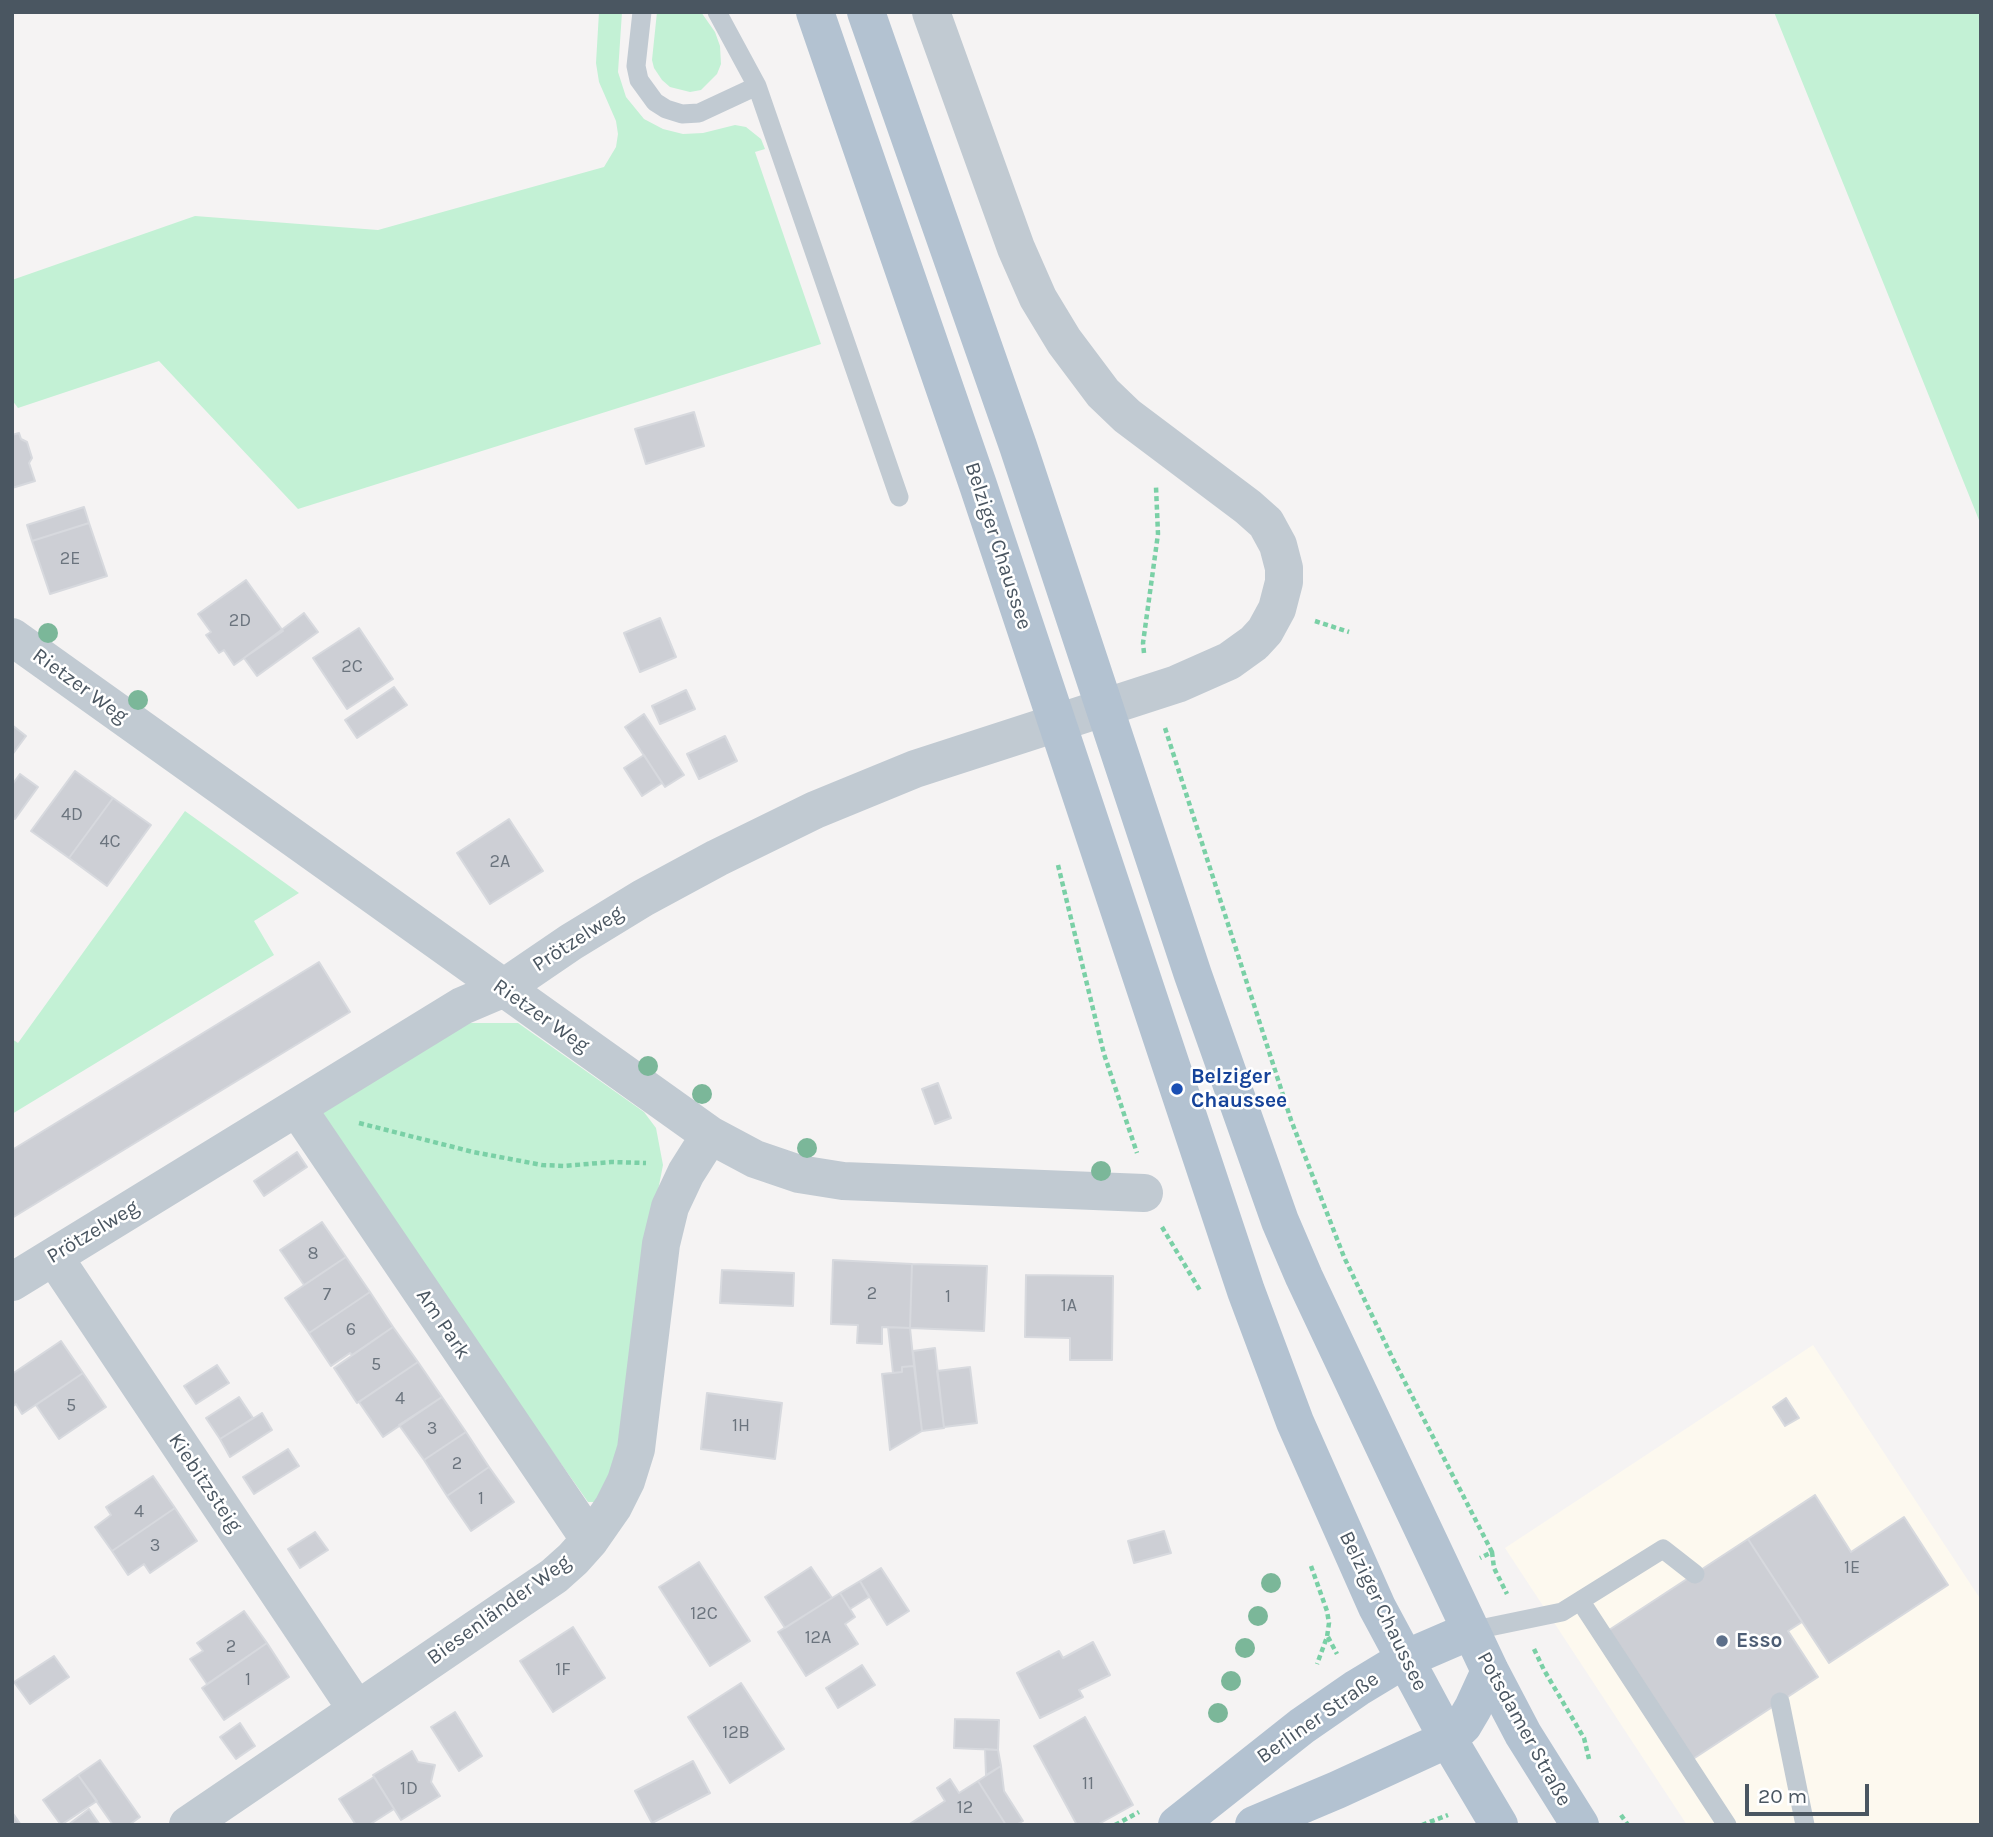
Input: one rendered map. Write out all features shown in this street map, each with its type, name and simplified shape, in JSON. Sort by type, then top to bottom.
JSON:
[{"type":"main road","name":"Belziger Chaussee","points":[[814,12],[978,485],[1246,1292],[1280,1383],[1352,1552],[1448,1739]]},
{"type":"main road","points":[[866,12],[1018,446],[1193,975],[1280,1221],[1470,1631]]},
{"type":"main road","name":"Berliner Straße","points":[[1177,1825],[1301,1726],[1405,1659],[1470,1631]]},
{"type":"main road","name":"Potsdamer Straße","points":[[1470,1631],[1523,1734],[1580,1825]]},
{"type":"main road","points":[[1254,1825],[1448,1739],[1463,1725],[1490,1671]]},
{"type":"main road","points":[[1448,1739],[1499,1825]]},
{"type":"street","name":"Prötzelweg","points":[[12,1282],[462,1006],[502,989],[643,898],[717,858],[815,810],[915,769],[1177,684],[1229,661],[1254,643],[1265,631],[1277,609],[1284,582],[1284,568],[1278,545],[1266,523],[1248,507],[1153,438],[1103,393],[1063,341],[1038,298],[1016,248],[930,12]]},
{"type":"street","name":"Rietzer Weg","points":[[12,637],[710,1135],[755,1158],[799,1174],[843,1181],[1152,1207]]},
{"type":"street","name":"Am Park","points":[[297,1108],[590,1540]]},
{"type":"street","name":"Biesenländer Weg","points":[[188,1825],[554,1576],[590,1540],[613,1507],[633,1460],[661,1244],[670,1207],[686,1173],[710,1135]]},
{"type":"street","name":"Kiebitzsteig","points":[[54,1257],[357,1710]]},
{"type":"lane","points":[[642,12],[636,66],[639,79],[655,102],[682,114],[699,113],[757,86]]},
{"type":"lane","points":[[717,12],[757,86],[899,497]]},
{"type":"lane","points":[[1470,1631],[1562,1612],[1663,1549],[1695,1574]]},
{"type":"lane","points":[[1581,1602],[1727,1825]]},
{"type":"lane","points":[[1780,1702],[1805,1825]]},
{"type":"path","points":[[1153,438],[1158,534],[1143,643],[1145,665],[1301,1145],[1344,1257],[1453,1478]]},
{"type":"path","points":[[1055,852],[1104,1054],[1137,1154]]},
{"type":"path","points":[[297,1108],[474,1152],[542,1165],[564,1166],[611,1161],[656,1163]]},
{"type":"path","points":[[1152,1207],[1175,1252],[1201,1293]]},
{"type":"path","points":[[1492,1552],[1494,1568],[1544,1670],[1584,1738],[1591,1763]]},
{"type":"path","points":[[1309,1561],[1327,1611],[1327,1637],[1338,1656]]},
{"type":"shaded area","points":[[1813,1345],[1981,1600],[1981,1825],[1687,1825],[1505,1548]]},
{"type":"green space","points":[[599,12],[622,12],[618,72],[626,97],[644,119],[663,129],[683,134],[703,133],[735,125],[746,127],[761,139],[765,149],[755,152],[821,344],[298,509],[159,361],[18,408],[12,400],[12,280],[195,216],[378,230],[604,167],[616,147],[618,134],[616,121],[599,82],[596,63]]},
{"type":"green space","points":[[657,12],[701,12],[715,32],[720,46],[721,64],[717,74],[701,90],[690,92],[670,87],[654,68],[652,60]]},
{"type":"green space","points":[[1774,12],[1981,12],[1981,525]]},
{"type":"green space","points":[[185,811],[299,893],[254,921],[274,955],[12,1114],[12,1039],[18,1043]]},
{"type":"green space","points":[[468,1023],[518,1023],[644,1112],[656,1128],[663,1165],[647,1247],[623,1442],[599,1502],[588,1502],[314,1113]]},
{"type":"building","points":[[694,412],[704,446],[646,464],[635,429]]},
{"type":"building","points":[[19,433],[21,439],[27,442],[32,458],[29,463],[35,481],[12,488],[12,435]]},
{"type":"building","points":[[84,507],[89,523],[32,541],[27,525]]},
{"type":"building","points":[[89,523],[107,576],[50,594],[32,541]]},
{"type":"building","points":[[246,580],[283,631],[234,665],[224,650],[219,653],[206,635],[211,632],[198,614]]},
{"type":"building","points":[[304,613],[318,632],[257,676],[244,658]]},
{"type":"building","points":[[660,618],[676,657],[640,672],[624,633]]},
{"type":"building","points":[[359,628],[393,679],[347,709],[313,658]]},
{"type":"building","points":[[394,687],[407,705],[357,738],[345,720]]},
{"type":"building","points":[[686,690],[695,709],[660,724],[652,706]]},
{"type":"building","points":[[644,714],[684,775],[665,787],[625,727]]},
{"type":"building","points":[[12,725],[26,736],[12,755]]},
{"type":"building","points":[[725,736],[737,761],[699,779],[687,754]]},
{"type":"building","points":[[644,755],[662,783],[642,796],[624,768]]},
{"type":"building","points":[[75,771],[113,798],[69,858],[31,831]]},
{"type":"building","points":[[20,774],[38,787],[15,819],[12,818],[12,785]]},
{"type":"building","points":[[113,798],[151,825],[107,886],[69,858]]},
{"type":"building","points":[[509,819],[543,871],[490,904],[457,853]]},
{"type":"building","points":[[319,962],[350,1012],[12,1218],[12,1150]]},
{"type":"building","points":[[938,1083],[951,1118],[935,1124],[922,1089]]},
{"type":"building","points":[[297,1152],[307,1167],[264,1196],[254,1181]]},
{"type":"building","points":[[322,1222],[346,1257],[304,1285],[280,1250]]},
{"type":"building","points":[[346,1257],[370,1292],[309,1333],[285,1298]]},
{"type":"building","points":[[833,1260],[912,1264],[910,1328],[882,1327],[882,1344],[857,1343],[858,1325],[831,1324]]},
{"type":"building","points":[[912,1264],[987,1266],[984,1331],[910,1328]]},
{"type":"building","points":[[722,1270],[794,1273],[793,1306],[720,1303]]},
{"type":"building","points":[[1026,1275],[1113,1276],[1112,1360],[1070,1360],[1070,1338],[1025,1337]]},
{"type":"building","points":[[370,1292],[393,1327],[331,1366],[309,1333]]},
{"type":"building","points":[[393,1327],[418,1362],[357,1403],[334,1368]]},
{"type":"building","points":[[888,1327],[910,1328],[914,1366],[902,1367],[902,1372],[893,1373]]},
{"type":"building","points":[[61,1341],[83,1373],[22,1414],[16,1404],[12,1407],[12,1374]]},
{"type":"building","points":[[935,1348],[944,1428],[922,1431],[913,1351]]},
{"type":"building","points":[[418,1362],[442,1397],[383,1437],[359,1402]]},
{"type":"building","points":[[217,1365],[229,1383],[196,1404],[184,1386]]},
{"type":"building","points":[[914,1366],[922,1431],[890,1450],[882,1374],[902,1372],[902,1367]]},
{"type":"building","points":[[970,1367],[977,1423],[944,1427],[937,1371]]},
{"type":"building","points":[[83,1373],[106,1407],[59,1439],[36,1405]]},
{"type":"building","points":[[707,1393],[782,1403],[775,1459],[701,1449]]},
{"type":"building","points":[[239,1397],[253,1418],[220,1439],[206,1418]]},
{"type":"building","points":[[442,1397],[466,1432],[424,1460],[399,1425]]},
{"type":"building","points":[[1786,1398],[1799,1418],[1785,1426],[1773,1407]]},
{"type":"building","points":[[262,1413],[272,1430],[230,1457],[220,1439]]},
{"type":"building","points":[[466,1432],[489,1467],[447,1496],[424,1460]]},
{"type":"building","points":[[288,1449],[299,1466],[254,1494],[243,1477]]},
{"type":"building","points":[[489,1467],[514,1502],[471,1531],[447,1496]]},
{"type":"building","points":[[153,1476],[175,1508],[112,1551],[95,1527],[111,1515],[106,1507]]},
{"type":"building","points":[[1815,1495],[1851,1552],[1904,1517],[1948,1585],[1829,1663],[1748,1539]]},
{"type":"building","points":[[175,1508],[197,1541],[150,1573],[144,1564],[128,1575],[112,1551]]},
{"type":"building","points":[[1164,1531],[1171,1553],[1134,1563],[1128,1541]]},
{"type":"building","points":[[315,1532],[328,1550],[300,1568],[288,1549]]},
{"type":"building","points":[[1748,1539],[1802,1622],[1788,1631],[1818,1677],[1690,1761],[1606,1632]]},
{"type":"building","points":[[699,1562],[750,1641],[710,1666],[659,1587]]},
{"type":"building","points":[[811,1567],[832,1598],[785,1628],[765,1597]]},
{"type":"building","points":[[881,1568],[909,1611],[887,1625],[860,1581]]},
{"type":"building","points":[[860,1581],[869,1597],[850,1609],[840,1593]]},
{"type":"building","points":[[840,1593],[855,1617],[845,1624],[858,1644],[806,1676],[778,1632]]},
{"type":"building","points":[[244,1611],[267,1643],[207,1684],[190,1659],[203,1651],[197,1643]]},
{"type":"building","points":[[573,1627],[605,1678],[553,1712],[520,1661]]},
{"type":"building","points":[[1093,1642],[1110,1675],[1079,1690],[1083,1697],[1040,1718],[1017,1673],[1059,1651],[1063,1658]]},
{"type":"building","points":[[267,1643],[289,1677],[224,1720],[202,1688]]},
{"type":"building","points":[[54,1656],[69,1677],[30,1704],[14,1682]]},
{"type":"building","points":[[862,1665],[875,1685],[838,1708],[826,1688]]},
{"type":"building","points":[[741,1683],[784,1749],[730,1783],[688,1717]]},
{"type":"building","points":[[455,1712],[482,1756],[459,1771],[431,1727]]},
{"type":"building","points":[[1085,1717],[1133,1805],[1097,1825],[1077,1825],[1034,1746]]},
{"type":"building","points":[[955,1719],[999,1720],[998,1750],[954,1748]]},
{"type":"building","points":[[240,1723],[255,1746],[236,1759],[220,1737]]},
{"type":"building","points":[[985,1749],[998,1750],[1001,1766],[986,1775]]},
{"type":"building","points":[[412,1751],[418,1762],[435,1765],[431,1782],[440,1796],[401,1820],[373,1775]]},
{"type":"building","points":[[100,1760],[140,1817],[129,1825],[113,1825],[78,1775]]},
{"type":"building","points":[[693,1761],[710,1793],[652,1823],[635,1791]]},
{"type":"building","points":[[1001,1766],[1004,1791],[1023,1821],[1016,1825],[1006,1825],[978,1781]]},
{"type":"building","points":[[78,1775],[97,1801],[61,1825],[43,1800]]},
{"type":"building","points":[[374,1777],[394,1809],[369,1825],[356,1825],[339,1799]]},
{"type":"building","points":[[950,1779],[959,1793],[978,1781],[1006,1825],[908,1825],[945,1801],[937,1788]]},
{"type":"building","points":[[89,1809],[100,1825],[68,1825]]},
{"type":"building","points":[[12,1812],[21,1825],[12,1825]]},
{"type":"place","name":"Belziger Chaussee","points":[[1177,1089]]},
{"type":"place","name":"Esso","points":[[1722,1641]]}]
